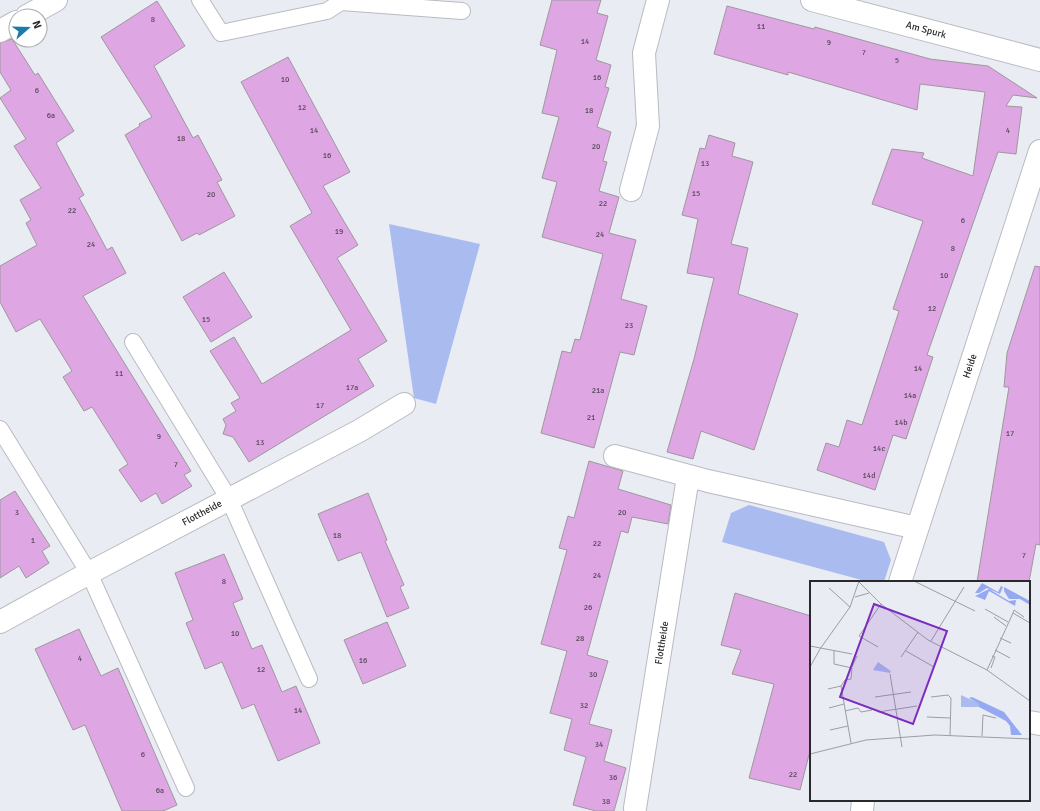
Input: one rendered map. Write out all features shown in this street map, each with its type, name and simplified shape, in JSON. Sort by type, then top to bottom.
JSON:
[{"type":"street","points":[[42,8],[56,0]]},
{"type":"street","points":[[631,190],[648,126],[644,53],[658,0]]},
{"type":"street","name":"Am Spurk","points":[[812,0],[1040,60]]},
{"type":"street","name":"Heide","points":[[900,581],[1040,151]]},
{"type":"street","name":"Flottheide","points":[[0,622],[89,573],[359,431],[404,404]]},
{"type":"street","points":[[615,456],[688,477],[917,528]]},
{"type":"street","name":"Flottheide","points":[[635,808],[688,477]]},
{"type":"street","points":[[1030,722],[1040,724]]},
{"type":"street","points":[[862,811],[863,801]]},
{"type":"lane","points":[[200,0],[221,33],[327,11],[341,1],[462,11]]},
{"type":"lane","points":[[133,342],[229,499],[309,679]]},
{"type":"lane","points":[[0,429],[89,573],[186,788]]},
{"type":"shaded area","points":[[389,224],[480,244],[436,404],[414,398]]},
{"type":"shaded area","points":[[749,505],[884,542],[891,560],[884,581],[865,581],[722,542],[731,513]]},
{"type":"building","points":[[552,0],[601,0],[597,13],[608,16],[596,60],[611,65],[605,87],[609,88],[597,127],[611,132],[603,161],[607,162],[599,191],[619,197],[609,233],[636,240],[621,299],[647,306],[634,355],[620,352],[594,448],[541,433],[562,351],[571,353],[575,339],[580,340],[603,254],[542,237],[557,182],[542,178],[559,117],[542,113],[557,50],[540,45]]},
{"type":"building","points":[[157,1],[185,46],[154,66],[193,138],[198,135],[222,180],[217,182],[235,216],[199,235],[197,233],[182,241],[125,135],[140,126],[139,124],[152,117],[101,37]]},
{"type":"building","points":[[727,6],[814,29],[815,27],[930,59],[988,66],[1037,98],[1013,95],[1006,106],[1022,107],[1016,154],[998,152],[927,355],[933,357],[906,439],[893,435],[875,490],[817,470],[826,443],[839,447],[847,420],[862,425],[899,311],[893,309],[923,221],[872,204],[892,149],[924,153],[922,158],[973,176],[985,92],[920,84],[917,110],[788,72],[788,75],[714,54]]},
{"type":"building","points":[[8,40],[8,48],[18,48],[35,75],[38,73],[74,131],[56,143],[84,195],[79,198],[107,250],[112,247],[126,273],[83,296],[191,471],[184,475],[192,486],[162,504],[156,493],[141,502],[119,470],[128,464],[92,407],[84,411],[63,377],[72,371],[40,319],[16,332],[0,302],[0,266],[37,245],[26,223],[31,220],[20,200],[41,188],[14,146],[26,139],[0,98],[11,90],[0,72],[0,43]]},
{"type":"building","points":[[288,57],[350,172],[323,186],[358,245],[337,258],[387,341],[358,359],[374,386],[249,462],[233,437],[223,434],[226,425],[223,419],[236,411],[231,403],[240,398],[210,351],[234,337],[262,384],[351,330],[290,226],[312,213],[241,82]]},
{"type":"building","points":[[709,135],[735,143],[732,156],[753,162],[731,244],[748,248],[738,294],[798,314],[754,450],[701,431],[693,459],[667,452],[694,359],[714,278],[687,273],[698,219],[682,215],[700,148],[705,149]]},
{"type":"building","points":[[1035,266],[1040,267],[1040,545],[1036,544],[1029,581],[977,581],[1009,387],[1004,387],[1007,353]]},
{"type":"building","points":[[224,272],[252,317],[211,342],[183,297]]},
{"type":"building","points":[[589,461],[623,471],[618,489],[671,505],[668,524],[632,517],[628,533],[621,531],[587,655],[608,661],[589,724],[612,730],[604,761],[626,768],[614,811],[596,811],[573,805],[586,757],[564,750],[572,719],[550,713],[567,651],[541,644],[567,550],[559,548],[568,516],[574,518]]},
{"type":"building","points":[[15,491],[50,546],[42,551],[49,563],[26,578],[19,566],[0,578],[0,500]]},
{"type":"building","points":[[368,493],[387,540],[385,541],[404,585],[400,587],[409,608],[387,617],[361,552],[338,561],[318,514]]},
{"type":"building","points":[[224,554],[243,599],[233,603],[252,649],[262,645],[282,692],[296,686],[320,743],[278,761],[254,704],[242,709],[222,662],[205,669],[186,623],[193,620],[175,573]]},
{"type":"building","points":[[735,593],[810,616],[810,751],[800,790],[749,778],[774,684],[732,674],[741,650],[721,645]]},
{"type":"building","points":[[387,622],[406,666],[363,684],[344,640]]},
{"type":"building","points":[[79,629],[101,676],[118,668],[177,805],[163,811],[122,811],[85,725],[73,730],[35,649]]}]
